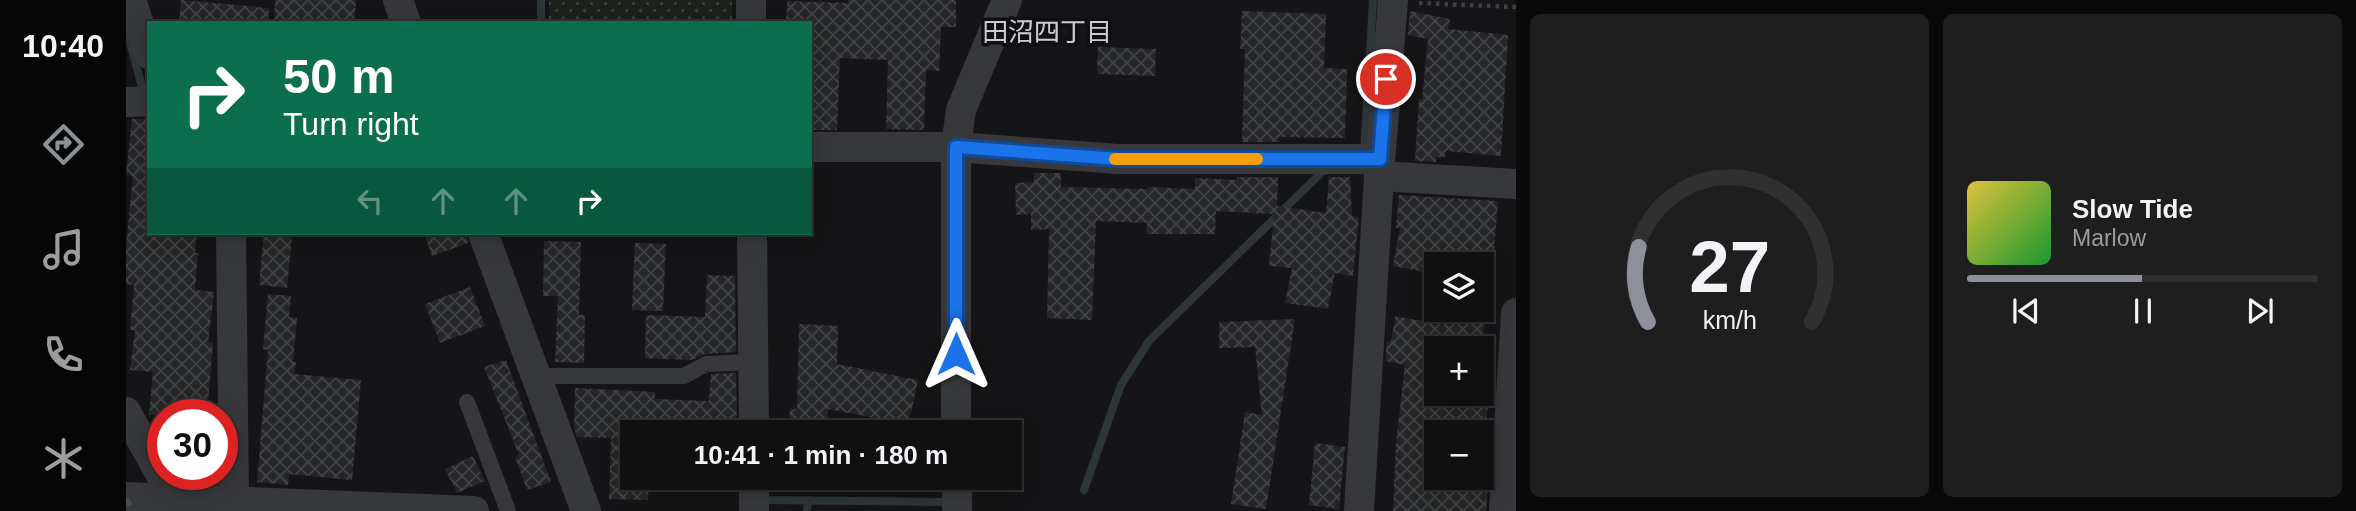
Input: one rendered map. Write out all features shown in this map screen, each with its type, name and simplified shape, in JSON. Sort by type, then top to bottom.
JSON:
[{"type":"street","points":[[131,0],[147,48]]},
{"type":"street","points":[[398,0],[405,21]]},
{"type":"street","points":[[751,0],[751,21]]},
{"type":"street","points":[[957,420],[956,147],[961,110],[1007,0]]},
{"type":"street","points":[[1359,511],[1372,164],[1399,1]]},
{"type":"street","points":[[126,102],[147,101]]},
{"type":"street","points":[[812,147],[956,147],[1118,159],[1372,164],[1516,184]]},
{"type":"street","points":[[232,235],[234,501]]},
{"type":"street","points":[[484,235],[586,511]]},
{"type":"street","points":[[752,235],[754,420]]},
{"type":"street","points":[[1504,511],[1516,313]]},
{"type":"street","points":[[126,412],[177,505]]},
{"type":"street","points":[[754,490],[754,511]]},
{"type":"street","points":[[957,490],[957,511]]},
{"type":"street","points":[[126,497],[177,505],[234,501],[341,508],[474,511]]},
{"type":"lane","points":[[536,376],[684,376],[706,364],[753,362]]},
{"type":"lane","points":[[467,402],[508,511]]},
{"type":"path","points":[[1399,1],[1516,7]]},
{"type":"shaded area","points":[[549,0],[732,0],[732,21],[549,21]]},
{"type":"building","points":[[181,0],[269,8],[268,21],[179,21]]},
{"type":"building","points":[[275,0],[356,0],[354,21],[274,21]]},
{"type":"building","points":[[848,0],[956,0],[956,27],[941,27],[939,71],[926,70],[924,130],[886,129],[888,60],[840,58],[837,130],[812,130],[812,21],[786,21],[787,1],[848,3]]},
{"type":"building","points":[[1242,11],[1326,14],[1324,68],[1347,69],[1345,138],[1279,137],[1279,142],[1242,142],[1245,49],[1240,49]]},
{"type":"building","points":[[1410,11],[1450,19],[1448,29],[1508,35],[1501,156],[1446,151],[1445,157],[1436,157],[1436,162],[1415,161],[1419,99],[1422,99],[1428,39],[1408,35]]},
{"type":"building","points":[[1098,47],[1156,49],[1155,76],[1097,74]]},
{"type":"building","points":[[132,119],[147,119],[147,235],[197,235],[195,290],[214,292],[208,342],[213,343],[208,399],[150,399],[153,372],[130,370],[135,330],[130,330],[134,285],[126,284],[126,247],[133,176],[126,175]]},
{"type":"building","points":[[1034,173],[1061,173],[1061,187],[1148,189],[1195,189],[1195,178],[1237,180],[1237,177],[1278,177],[1277,206],[1326,213],[1329,177],[1350,177],[1352,216],[1359,217],[1353,276],[1335,273],[1328,309],[1285,303],[1292,268],[1269,266],[1274,214],[1216,211],[1215,234],[1146,234],[1147,223],[1096,221],[1092,320],[1047,318],[1049,229],[1031,230],[1031,214],[1016,215],[1015,183],[1034,182]]},
{"type":"building","points":[[1399,195],[1498,201],[1494,252],[1424,252],[1424,272],[1393,266],[1400,228],[1396,228]]},
{"type":"building","points":[[264,235],[292,235],[287,288],[259,285]]},
{"type":"building","points":[[425,235],[466,235],[468,243],[432,256]]},
{"type":"building","points":[[544,241],[581,242],[579,315],[585,315],[584,363],[555,362],[558,296],[543,296]]},
{"type":"building","points":[[635,243],[666,244],[663,311],[632,310]]},
{"type":"building","points":[[707,275],[735,276],[736,352],[705,354],[692,360],[645,358],[646,315],[705,317]]},
{"type":"building","points":[[470,287],[485,326],[440,343],[425,304]]},
{"type":"building","points":[[268,294],[291,296],[289,317],[297,318],[294,374],[361,380],[352,480],[289,474],[288,485],[257,482],[268,350],[263,349]]},
{"type":"building","points":[[1395,316],[1443,325],[1443,322],[1485,322],[1483,336],[1424,336],[1424,406],[1488,406],[1486,420],[1424,420],[1424,490],[1487,490],[1486,511],[1393,511],[1396,443],[1405,365],[1385,361],[1387,341],[1391,342]]},
{"type":"building","points":[[1295,319],[1266,509],[1231,504],[1245,412],[1262,415],[1255,347],[1219,348],[1219,322]]},
{"type":"building","points":[[799,324],[838,326],[837,364],[918,380],[910,420],[885,420],[828,409],[828,420],[790,420],[790,408],[797,409]]},
{"type":"building","points":[[506,360],[551,482],[527,490],[515,457],[519,455],[484,367]]},
{"type":"building","points":[[736,373],[737,420],[620,420],[620,490],[648,490],[648,500],[609,499],[611,438],[577,437],[574,428],[575,388],[655,392],[655,399],[709,401],[711,374]]},
{"type":"building","points":[[1315,443],[1345,447],[1339,509],[1309,505]]},
{"type":"building","points":[[473,456],[485,481],[457,493],[445,469]]},
{"type":"waterway","points":[[541,0],[541,21]]},
{"type":"waterway","points":[[1364,154],[1373,0]]},
{"type":"waterway","points":[[128,36],[142,87],[147,87]]},
{"type":"waterway","points":[[1084,490],[1121,385],[1149,341],[1323,171],[1329,170]]},
{"type":"waterway","points":[[764,495],[764,500],[946,502]]},
{"type":"waterway","points":[[807,511],[808,500]]},
{"type":"railway","points":[[126,498],[133,511]]},
{"type":"slow traffic","points":[[1115,159],[1257,159]]},
{"type":"district","name":"田沼四丁目","points":[[1047,32]]},
{"type":"route","points":[[956,354],[956,147],[1118,159],[1380,159],[1386,79]]}]
